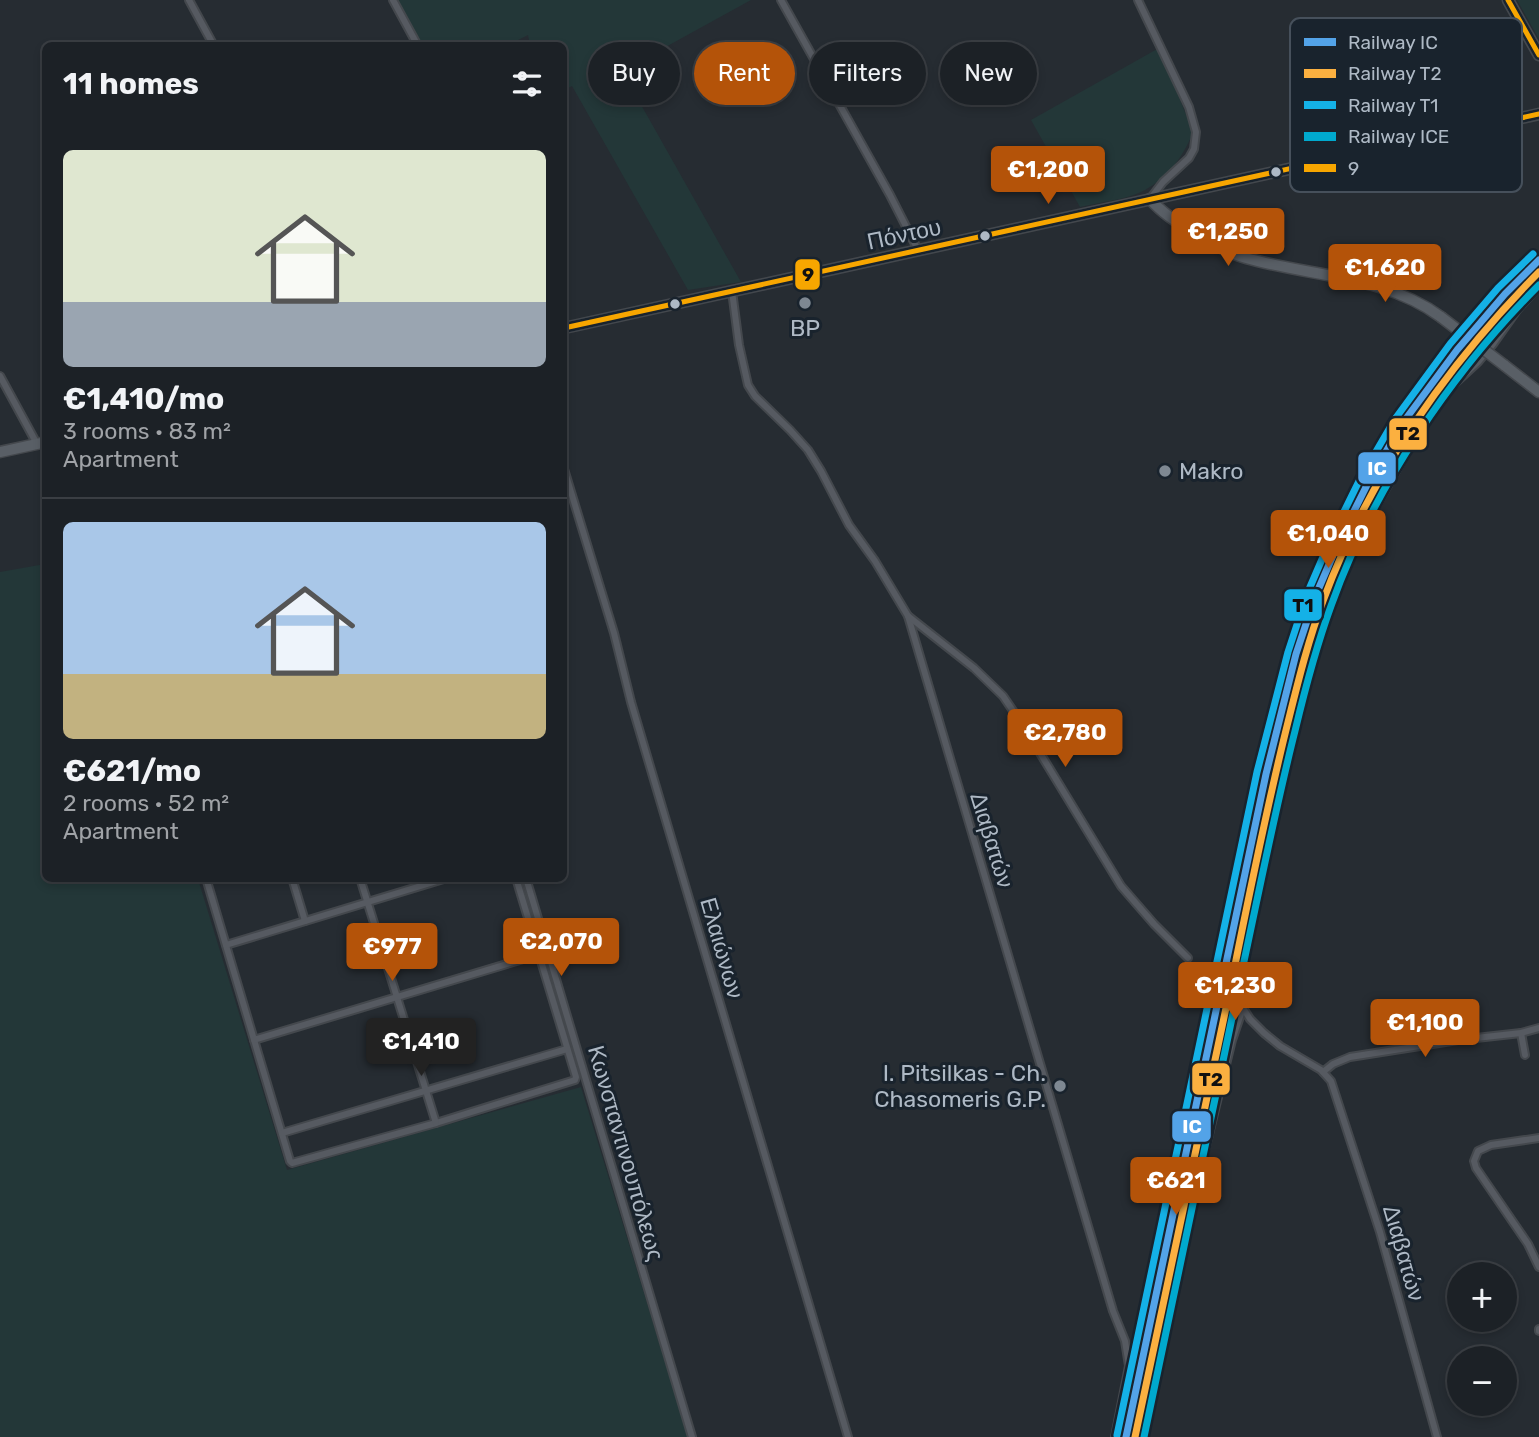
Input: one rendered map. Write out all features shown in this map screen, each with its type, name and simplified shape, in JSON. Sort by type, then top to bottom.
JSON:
[{"type":"street","points":[[189,0],[212,42]]},
{"type":"street","points":[[393,0],[416,42]]},
{"type":"street","points":[[780,0],[918,250]]},
{"type":"street","points":[[1138,0],[1189,107],[1196,132],[1194,149],[1189,158],[1163,182],[1150,199],[1157,208],[1177,223],[1245,258],[1363,282],[1421,303],[1539,392]]},
{"type":"street","points":[[1508,0],[1518,18]]},
{"type":"street","points":[[1522,25],[1539,55]]},
{"type":"street","name":"Πόντου","points":[[567,327],[1290,168]]},
{"type":"street","points":[[1142,1437],[1196,1187],[1232,1040],[1243,1008],[1241,964],[1293,719],[1308,662],[1328,603],[1354,545],[1440,397],[1478,362],[1517,310],[1539,286]]},
{"type":"street","name":"Διαβατών","points":[[732,291],[739,345],[748,385],[755,396],[808,450],[849,525],[908,615],[1113,1311],[1125,1341],[1129,1366],[1115,1437]]},
{"type":"street","points":[[0,376],[41,443],[0,452]]},
{"type":"street","name":"Ελαιώνων","points":[[567,479],[848,1437]]},
{"type":"street","points":[[908,615],[974,668],[1003,696],[1121,886],[1188,958]]},
{"type":"street","points":[[207,882],[292,1163],[573,1082],[576,1077],[517,882]]},
{"type":"street","points":[[293,882],[305,921]]},
{"type":"street","points":[[361,882],[436,1123]]},
{"type":"street","points":[[226,945],[425,882]]},
{"type":"street","name":"Κωνσταντινουπόλεως","points":[[527,882],[692,1437]]},
{"type":"street","points":[[254,1040],[540,954]]},
{"type":"street","points":[[1243,1008],[1264,1034],[1323,1072],[1350,1057],[1458,1040],[1521,1034],[1539,1028]]},
{"type":"street","points":[[1521,1034],[1525,1055]]},
{"type":"street","points":[[282,1133],[567,1049]]},
{"type":"street","name":"Διαβατών","points":[[1323,1072],[1331,1081],[1380,1232],[1437,1437]]},
{"type":"street","points":[[1539,1138],[1491,1145],[1478,1152],[1474,1161],[1476,1168],[1528,1244],[1539,1267]]},
{"type":"green space","points":[[396,0],[751,0],[675,42],[588,42],[588,105],[641,105],[741,282],[688,290],[572,86],[567,88],[567,42],[529,42],[528,35],[514,42],[420,42]]},
{"type":"green space","points":[[1517,0],[1539,0],[1539,39]]},
{"type":"green space","points":[[1159,48],[1193,132],[1189,141],[1168,172],[1145,190],[1080,207],[1031,120]]},
{"type":"green space","points":[[42,565],[42,882],[199,882],[287,1170],[581,1087],[688,1437],[0,1437],[0,572]]},
{"type":"rail line","name":"T1","points":[[1117,1435],[1257,772],[1288,652],[1307,594],[1360,479],[1395,419],[1450,344],[1498,288],[1533,254]]},
{"type":"rail line","name":"IC","points":[[1126,1437],[1266,774],[1296,654],[1315,597],[1368,483],[1402,424],[1457,350],[1505,294],[1539,260]]},
{"type":"rail line","name":"T2","points":[[1135,1437],[1280,754],[1318,616],[1363,510],[1413,425],[1472,346],[1539,272]]},
{"type":"rail line","name":"ICE","points":[[1144,1437],[1273,824],[1303,700],[1326,621],[1348,562],[1369,518],[1418,434],[1475,356],[1539,285]]},
{"type":"transit line","name":"9","points":[[1508,0],[1518,18]]},
{"type":"transit line","name":"9","points":[[1522,25],[1539,55]]},
{"type":"transit line","name":"9","points":[[1522,118],[1539,114]]},
{"type":"transit line","name":"9","points":[[567,327],[1290,169]]},
{"type":"place","name":"BP","points":[[805,303]]},
{"type":"place","name":"Makro","points":[[1165,471]]},
{"type":"place","name":"I. Pitsilkas - Ch. Chasomeris G.P.","points":[[1060,1086]]}]
